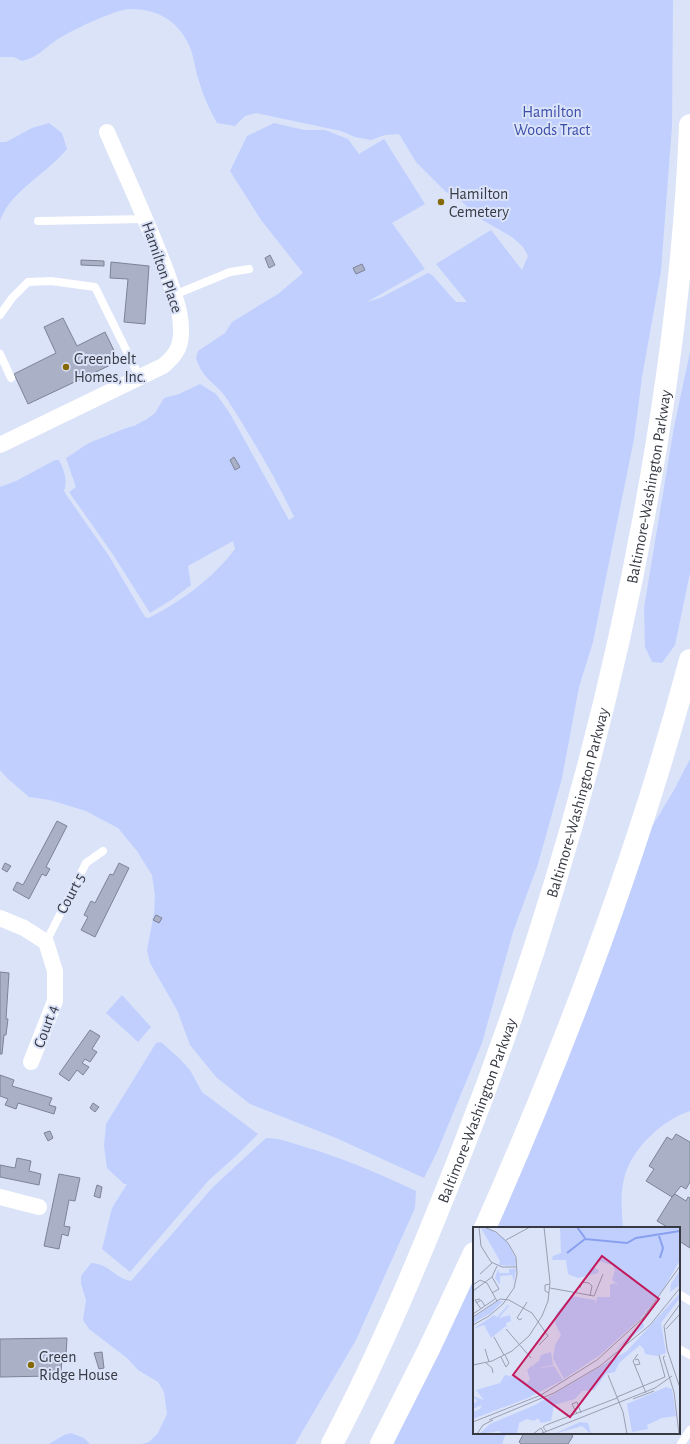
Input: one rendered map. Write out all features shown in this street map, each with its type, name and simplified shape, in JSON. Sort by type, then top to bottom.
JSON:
[{"type":"highway","name":"Baltimore-Washington Parkway","points":[[332,1444],[389,1325],[436,1216],[471,1128],[510,1024],[572,825],[620,637],[654,462],[672,342],[678,288],[690,125]]},
{"type":"highway","points":[[485,1227],[562,1050],[600,947],[630,863],[690,660]]},
{"type":"highway","points":[[380,1444],[429,1349],[473,1255]]},
{"type":"street","name":"Hamilton Place","points":[[0,445],[163,366],[173,358],[178,348],[181,333],[180,312],[146,219],[107,132]]},
{"type":"street","points":[[0,918],[30,931],[46,942]]},
{"type":"street","name":"Court 4","points":[[31,1062],[55,1001],[55,971],[46,942]]},
{"type":"street","points":[[0,1197],[39,1207]]},
{"type":"lane","points":[[38,221],[146,219]]},
{"type":"lane","points":[[174,295],[230,272],[249,269]]},
{"type":"lane","points":[[0,315],[12,298],[28,282],[73,283],[95,287],[116,326],[140,378]]},
{"type":"lane","points":[[0,354],[11,378]]},
{"type":"lane","name":"Court 5","points":[[46,942],[53,925],[86,863],[103,850]]},
{"type":"lane","points":[[680,1295],[690,1301]]},
{"type":"lane","points":[[680,1350],[690,1355]]},
{"type":"lane","points":[[681,1444],[690,1430]]},
{"type":"green space","name":"Hamilton Woods Tract","points":[[0,0],[673,0],[672,126],[661,271],[642,377],[634,439],[593,642],[579,687],[562,778],[538,864],[513,932],[482,1043],[437,1152],[424,1178],[336,1138],[250,1104],[216,1077],[190,1045],[177,1010],[150,963],[147,950],[154,913],[155,896],[152,875],[137,851],[118,828],[86,811],[50,800],[29,797],[0,770],[0,487],[16,481],[55,460],[59,460],[65,475],[66,483],[64,491],[109,556],[145,617],[148,618],[160,612],[184,597],[217,570],[235,549],[233,541],[188,566],[191,585],[150,613],[112,553],[69,492],[76,487],[66,458],[89,443],[134,426],[147,419],[155,413],[164,398],[179,394],[200,384],[216,394],[229,412],[289,520],[294,517],[271,472],[245,428],[223,393],[206,377],[196,358],[198,351],[225,333],[232,322],[278,294],[303,273],[261,220],[230,171],[247,136],[274,123],[304,130],[325,130],[348,139],[359,154],[384,139],[425,204],[392,223],[425,269],[367,302],[380,298],[428,273],[432,275],[456,302],[467,302],[436,264],[491,230],[522,270],[528,256],[523,247],[512,237],[479,218],[459,199],[446,192],[416,162],[399,134],[385,135],[371,140],[355,137],[341,131],[256,113],[245,116],[235,126],[217,123],[203,92],[189,45],[179,29],[173,23],[158,14],[150,11],[131,9],[115,12],[70,32],[36,55],[22,61],[14,57],[0,57]]},
{"type":"green space","points":[[49,123],[62,133],[67,149],[50,167],[20,192],[5,210],[0,221],[0,142],[6,142],[32,128]]},
{"type":"green space","points":[[690,352],[690,573],[675,645],[662,663],[652,662],[645,647],[644,608],[674,427]]},
{"type":"green space","points":[[690,759],[690,1111],[669,1121],[649,1137],[633,1157],[624,1179],[622,1191],[623,1227],[485,1227],[630,863],[674,790]]},
{"type":"green space","points":[[122,995],[151,1027],[138,1042],[106,1013]]},
{"type":"green space","points":[[161,1042],[190,1070],[202,1092],[258,1134],[209,1180],[130,1272],[102,1249],[112,1208],[127,1184],[124,1184],[107,1168],[104,1146],[106,1124],[156,1043]]},
{"type":"green space","points":[[266,1138],[286,1141],[333,1156],[416,1191],[415,1208],[356,1340],[295,1444],[142,1444],[149,1442],[158,1433],[167,1414],[164,1392],[158,1382],[138,1370],[127,1358],[89,1329],[83,1320],[86,1300],[81,1284],[81,1276],[91,1263],[108,1268],[120,1277],[131,1281],[213,1187]]},
{"type":"green space","points":[[473,1255],[473,1434],[506,1434],[502,1444],[394,1444],[429,1349]]},
{"type":"green space","points":[[71,1433],[84,1438],[90,1444],[49,1444],[64,1435]]},
{"type":"building","points":[[270,255],[275,265],[269,268],[265,258]]},
{"type":"building","points":[[81,260],[104,261],[104,266],[81,265]]},
{"type":"building","points":[[111,262],[149,266],[145,324],[124,322],[128,279],[110,278]]},
{"type":"building","points":[[362,264],[365,270],[356,274],[353,268]]},
{"type":"building","name":"Greenbelt Homes, Inc.","points":[[63,318],[77,346],[105,332],[119,361],[28,404],[14,374],[56,353],[44,327]]},
{"type":"building","points":[[234,457],[240,467],[235,470],[230,460]]},
{"type":"building","points":[[57,821],[67,826],[46,867],[50,869],[46,876],[42,874],[29,899],[13,890],[17,882],[23,885]]},
{"type":"building","points":[[5,863],[11,866],[7,872],[2,869]]},
{"type":"building","points":[[119,863],[129,868],[95,937],[81,930],[88,917],[84,915],[91,901],[95,903],[110,874],[113,875]]},
{"type":"building","points":[[156,915],[162,918],[159,923],[153,920]]},
{"type":"building","points":[[0,972],[9,973],[6,1019],[8,1019],[6,1035],[4,1035],[2,1054],[0,1054]]},
{"type":"building","points":[[90,1030],[100,1036],[92,1049],[97,1052],[90,1062],[85,1059],[82,1063],[89,1067],[83,1075],[77,1070],[69,1081],[59,1074]]},
{"type":"building","points":[[0,1075],[14,1080],[12,1086],[52,1098],[49,1105],[56,1107],[54,1114],[18,1103],[16,1109],[5,1105],[8,1099],[0,1096]]},
{"type":"building","points":[[93,1103],[99,1107],[95,1112],[90,1108]]},
{"type":"building","points":[[50,1131],[53,1138],[48,1141],[44,1133]]},
{"type":"building","points":[[676,1134],[690,1142],[690,1182],[686,1189],[681,1186],[672,1197],[646,1181],[654,1169],[649,1166],[667,1137],[672,1140]]},
{"type":"building","points":[[17,1158],[31,1161],[29,1171],[41,1174],[39,1185],[0,1177],[0,1165],[15,1168]]},
{"type":"building","points":[[59,1174],[80,1178],[75,1201],[69,1200],[64,1226],[70,1227],[68,1236],[62,1234],[59,1249],[44,1246]]},
{"type":"building","points":[[97,1185],[102,1187],[100,1198],[94,1196]]},
{"type":"building","points":[[675,1194],[686,1201],[688,1197],[690,1198],[690,1248],[680,1242],[680,1227],[667,1227],[657,1221]]},
{"type":"building","name":"Green Ridge House","points":[[67,1338],[66,1355],[62,1356],[61,1373],[52,1376],[0,1377],[0,1339]]},
{"type":"building","points":[[102,1352],[104,1368],[99,1369],[94,1353]]},
{"type":"building","points":[[523,1434],[570,1434],[573,1436],[568,1444],[521,1444],[519,1442]]},
{"type":"place","name":"Hamilton Cemetery","points":[[441,202]]},
{"type":"place","name":"Greenbelt Homes, Inc.","points":[[66,367]]},
{"type":"place","name":"Green Ridge House","points":[[31,1365]]}]
